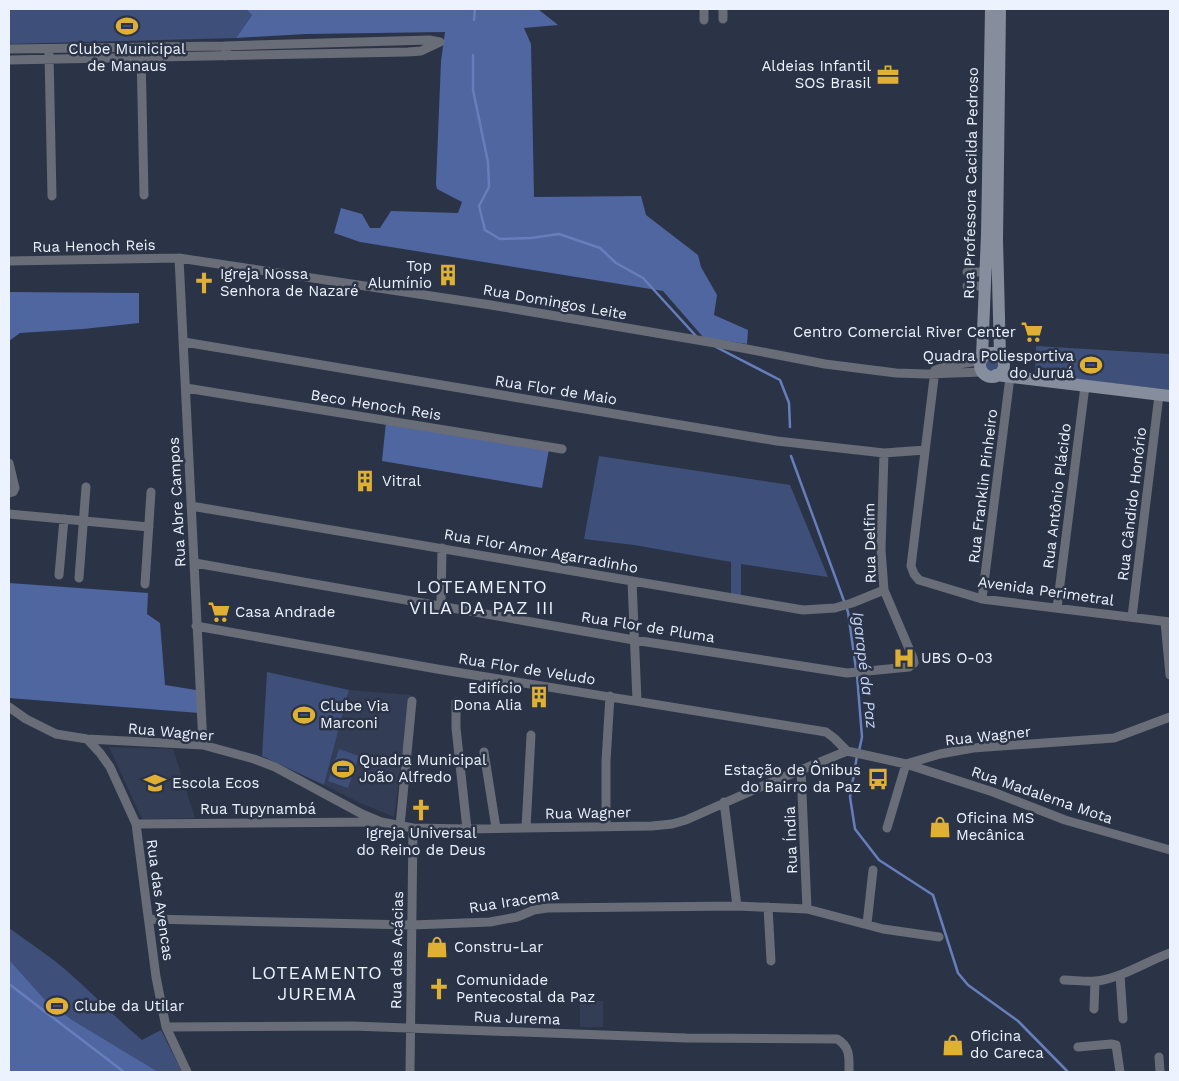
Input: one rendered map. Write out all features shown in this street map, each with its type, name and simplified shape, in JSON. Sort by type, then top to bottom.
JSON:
[{"type":"street","points":[[704,9],[704,20]]},
{"type":"street","points":[[723,9],[723,19]]},
{"type":"street","name":"Rua Professora Cacilda Pedroso","points":[[982,363],[986,286],[990,9]]},
{"type":"street","name":"Rua Professora Cacilda Pedroso","points":[[1000,9],[997,240],[1001,358]]},
{"type":"street","points":[[9,49],[224,46],[429,40],[440,42],[421,51],[408,52],[9,60]]},
{"type":"street","points":[[224,46],[227,49],[225,56]]},
{"type":"street","points":[[141,47],[144,195]]},
{"type":"street","points":[[49,48],[52,196]]},
{"type":"street","name":"Rua Henoch Reis","points":[[9,261],[180,258]]},
{"type":"street","name":"Rua Domingos Leite","points":[[180,258],[491,305],[721,344],[825,364],[896,373],[932,373],[952,365],[982,363]]},
{"type":"street","name":"Rua Abre Campos","points":[[180,258],[203,745]]},
{"type":"street","points":[[967,272],[986,272]]},
{"type":"street","points":[[967,286],[986,286]]},
{"type":"street","name":"Rua Flor de Maio","points":[[184,342],[777,441],[884,453],[925,450]]},
{"type":"street","points":[[1032,380],[1001,358],[989,353],[982,363],[989,376],[996,375],[1032,380],[1164,396]]},
{"type":"street","points":[[996,375],[1003,369],[1001,358]]},
{"type":"street","points":[[925,450],[932,373]]},
{"type":"street","name":"Rua Franklin Pinheiro","points":[[982,599],[1010,377]]},
{"type":"street","name":"Rua Antônio Plácido","points":[[1057,608],[1085,386]]},
{"type":"street","name":"Beco Henoch Reis","points":[[186,388],[562,449]]},
{"type":"street","name":"Rua Cândido Honório","points":[[1132,617],[1164,396]]},
{"type":"street","name":"Avenida Perimetral","points":[[925,450],[912,566],[914,574],[919,580],[982,599],[1168,622]]},
{"type":"street","name":"Rua Delfim","points":[[884,453],[881,550],[884,590],[913,658]]},
{"type":"street","points":[[9,463],[15,488],[13,492],[9,493]]},
{"type":"street","points":[[79,578],[86,487]]},
{"type":"street","points":[[145,584],[151,492]]},
{"type":"street","name":"Rua Flor Amor Agarradinho","points":[[191,506],[803,610],[835,608],[884,590]]},
{"type":"street","points":[[9,514],[149,526]]},
{"type":"street","points":[[59,576],[64,519]]},
{"type":"street","points":[[441,605],[442,548]]},
{"type":"street","name":"Rua Flor de Pluma","points":[[194,563],[634,640],[848,673],[910,667],[914,663],[913,658]]},
{"type":"street","points":[[632,581],[637,701]]},
{"type":"street","points":[[1168,622],[1170,675]]},
{"type":"street","name":"Rua Flor de Veludo","points":[[196,626],[427,668],[826,732],[850,752]]},
{"type":"street","points":[[606,826],[606,761],[610,696]]},
{"type":"street","points":[[400,826],[412,701]]},
{"type":"street","points":[[456,702],[456,728],[467,829]]},
{"type":"street","name":"Rua Wagner","points":[[9,707],[26,720],[56,734],[87,739],[203,745],[254,759],[275,767],[362,814],[381,822],[413,828],[467,829],[652,826],[672,824],[686,820],[801,770],[850,752],[906,764],[940,754],[973,748],[1114,738],[1170,717]]},
{"type":"street","points":[[526,828],[531,735]]},
{"type":"street","name":"Rua das Avencas","points":[[87,739],[110,767],[136,824],[150,918],[156,977],[166,1027],[186,1072]]},
{"type":"street","points":[[484,752],[496,828]]},
{"type":"street","points":[[888,828],[906,764]]},
{"type":"street","name":"Rua Madalema Mota","points":[[906,764],[993,792],[1065,820],[1170,850]]},
{"type":"street","name":"Rua Índia","points":[[801,770],[807,909]]},
{"type":"street","points":[[724,802],[737,906]]},
{"type":"street","name":"Rua Tupynambá","points":[[136,824],[381,822]]},
{"type":"street","name":"Rua das Acácias","points":[[410,1072],[413,828]]},
{"type":"street","points":[[867,924],[873,870]]},
{"type":"street","name":"Rua Iracema","points":[[150,918],[412,925],[490,922],[517,917],[534,910],[547,908],[737,906],[807,909],[883,929],[939,937]]},
{"type":"street","points":[[768,907],[771,961]]},
{"type":"street","points":[[1064,980],[1095,981],[1120,975],[1151,960],[1170,954]]},
{"type":"street","points":[[1120,975],[1123,1019]]},
{"type":"street","points":[[1094,1010],[1095,981]]},
{"type":"street","name":"Rua Jurema","points":[[166,1027],[352,1026],[686,1038],[838,1035],[847,1048],[849,1072]]},
{"type":"street","points":[[1078,1047],[1116,1045],[1120,1072]]},
{"type":"street","points":[[1159,1058],[1160,1072]]},
{"type":"shaded area","name":"Clube Municipal de Manaus","points":[[9,9],[246,9],[252,15],[236,38],[9,44]]},
{"type":"shaded area","points":[[246,9],[538,9],[558,25],[524,28],[531,44],[534,197],[641,196],[646,215],[698,255],[701,267],[717,295],[714,315],[748,330],[747,344],[703,337],[663,291],[360,242],[334,233],[341,208],[362,214],[370,228],[380,228],[391,211],[458,213],[462,202],[437,189],[436,184],[441,61],[445,32],[306,34],[236,38],[252,15]]},
{"type":"shaded area","points":[[9,292],[139,293],[139,323],[20,333],[9,341]]},
{"type":"shaded area","points":[[1036,346],[1170,354],[1170,390],[1035,374]]},
{"type":"shaded area","points":[[991,358],[996,360],[998,365],[996,370],[991,372],[986,370],[984,365],[986,360]]},
{"type":"shaded area","points":[[386,422],[549,449],[542,488],[382,461]]},
{"type":"shaded area","points":[[599,456],[790,485],[828,577],[741,564],[741,600],[731,598],[731,562],[634,545],[584,539]]},
{"type":"shaded area","points":[[9,583],[148,593],[147,614],[160,623],[165,685],[196,690],[199,713],[9,698]]},
{"type":"shaded area","name":"Clube Via Marconi","points":[[267,672],[349,690],[324,785],[262,756]]},
{"type":"shaded area","points":[[349,690],[411,695],[394,817],[324,785]]},
{"type":"shaded area","name":"Escola Ecos","points":[[109,747],[173,749],[195,818],[142,819]]},
{"type":"shaded area","name":"Quadra Municipal João Alfredo","points":[[339,749],[359,756],[348,788],[328,781]]},
{"type":"shaded area","name":"Clube da Utilar","points":[[9,928],[67,971],[142,1040],[161,1030],[182,1072],[9,1072]]},
{"type":"shaded area","points":[[9,960],[45,1000],[72,1020],[158,1072],[9,1072]]},
{"type":"shaded area","points":[[580,1000],[603,1001],[603,1027],[580,1027]]},
{"type":"waterway","name":"Igarapé da Paz","points":[[474,20],[475,9]]},
{"type":"waterway","name":"Igarapé da Paz","points":[[473,55],[473,90],[488,162],[489,187],[479,206],[485,230],[500,239],[531,238],[559,234],[600,248],[616,263],[643,278],[696,336]]},
{"type":"waterway","name":"Igarapé da Paz","points":[[716,347],[780,380],[789,403],[790,427]]},
{"type":"waterway","name":"Igarapé da Paz","points":[[791,456],[848,612],[856,669]]},
{"type":"waterway","name":"Igarapé da Paz","points":[[857,675],[862,737],[859,751]]},
{"type":"waterway","name":"Igarapé da Paz","points":[[857,756],[850,797],[855,829],[879,860],[933,895],[958,973],[968,985],[1018,1021],[1068,1072]]},
{"type":"waterway","points":[[9,984],[124,1072]]},
{"type":"place","name":"Clube Municipal de Manaus","points":[[127,26]]},
{"type":"place","name":"Aldeias Infantil SOS Brasil","points":[[888,75]]},
{"type":"place","name":"Top Alumínio","points":[[448,275]]},
{"type":"place","name":"Igreja Nossa Senhora de Nazaré","points":[[204,283]]},
{"type":"place","name":"Centro Comercial River Center","points":[[1032,332]]},
{"type":"place","name":"Quadra Poliesportiva do Juruá","points":[[1091,365]]},
{"type":"place","name":"Vitral","points":[[365,481]]},
{"type":"place","name":"Casa Andrade","points":[[219,612]]},
{"type":"place","name":"UBS O-03","points":[[904,658]]},
{"type":"place","name":"Edifício Dona Alia","points":[[539,697]]},
{"type":"place","name":"Clube Via Marconi","points":[[304,715]]},
{"type":"place","name":"Quadra Municipal João Alfredo","points":[[343,769]]},
{"type":"place","name":"Estação de Ônibus do Bairro da Paz","points":[[878,779]]},
{"type":"place","name":"Escola Ecos","points":[[155,783]]},
{"type":"place","name":"Igreja Universal do Reino de Deus","points":[[421,810]]},
{"type":"place","name":"Oficina MS Mecânica","points":[[940,827]]},
{"type":"place","name":"Constru-Lar","points":[[437,947]]},
{"type":"place","name":"Comunidade Pentecostal da Paz","points":[[439,989]]},
{"type":"place","name":"Clube da Utilar","points":[[57,1006]]},
{"type":"place","name":"Oficina do Careca","points":[[953,1045]]},
{"type":"district","name":"LOTEAMENTO VILA DA PAZ III","points":[[482,596]]},
{"type":"district","name":"LOTEAMENTO JUREMA","points":[[317,982]]}]
